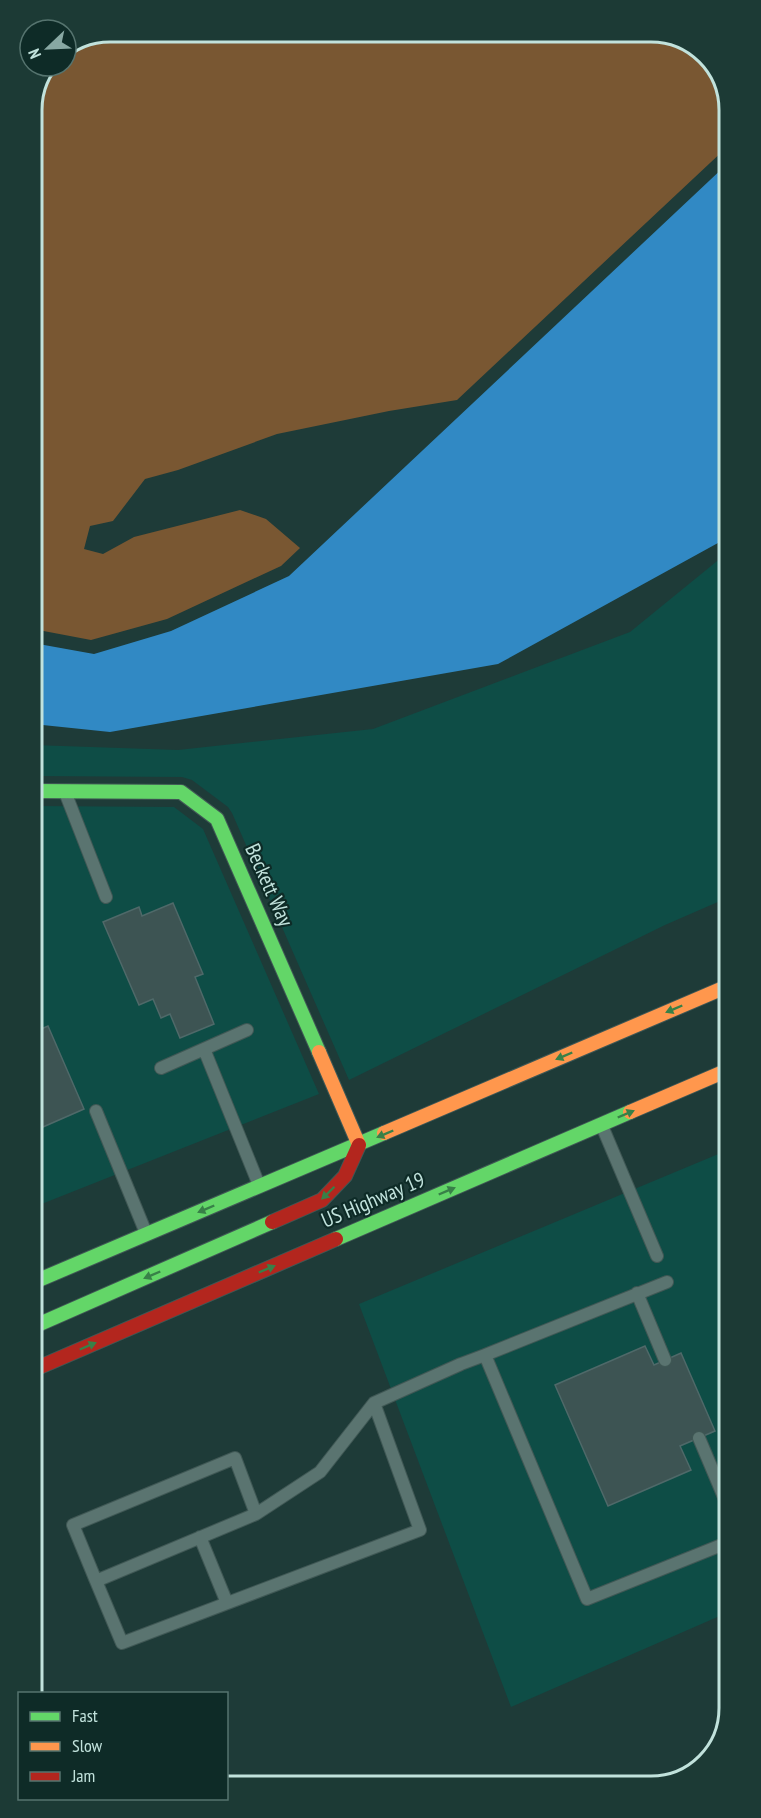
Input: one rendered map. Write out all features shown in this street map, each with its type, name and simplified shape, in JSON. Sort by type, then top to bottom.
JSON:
[{"type":"main road","name":"Beckett Way","points":[[42,791],[181,792],[217,819],[359,1145]]},
{"type":"main road","points":[[42,1279],[719,990]]},
{"type":"main road","name":"US Highway 19","points":[[42,1366],[719,1074]]},
{"type":"main road","points":[[42,1322],[322,1200],[345,1176],[359,1145]]},
{"type":"lane","points":[[65,791],[106,897]]},
{"type":"lane","points":[[161,1068],[247,1030]]},
{"type":"lane","points":[[204,1049],[260,1186]]},
{"type":"lane","points":[[96,1111],[147,1234]]},
{"type":"lane","points":[[601,1125],[657,1256]]},
{"type":"lane","points":[[96,1581],[256,1514],[320,1472],[374,1403],[460,1364],[667,1282]]},
{"type":"lane","points":[[637,1293],[665,1360]]},
{"type":"lane","points":[[485,1355],[587,1599],[719,1546]]},
{"type":"lane","points":[[256,1514],[235,1458],[73,1525],[122,1643],[420,1530],[374,1403]]},
{"type":"lane","points":[[699,1438],[719,1485]]},
{"type":"lane","points":[[200,1537],[227,1603]]},
{"type":"shaded area","points":[[110,42],[656,42],[677,47],[693,56],[710,76],[718,96],[719,155],[457,400],[389,411],[277,434],[178,470],[145,479],[113,521],[90,526],[84,549],[103,554],[134,537],[240,510],[266,519],[300,548],[281,566],[167,619],[91,640],[42,631],[42,105],[50,78],[78,78],[78,50],[96,43]]},
{"type":"shaded area","points":[[719,560],[719,901],[665,925],[349,1080],[228,807],[192,780],[182,777],[42,776],[42,745],[178,750],[373,729],[630,632]]},
{"type":"shaded area","points":[[42,806],[174,807],[203,829],[319,1094],[42,1204]]},
{"type":"shaded area","points":[[719,1154],[719,1616],[511,1707],[359,1304]]},
{"type":"water","points":[[719,172],[719,542],[498,664],[110,732],[42,725],[42,645],[94,654],[171,631],[289,576]]},
{"type":"building","points":[[173,903],[203,974],[195,977],[214,1024],[180,1038],[170,1014],[161,1018],[153,999],[139,1005],[103,922],[139,907],[142,916]]},
{"type":"building","points":[[48,1026],[84,1109],[42,1127],[42,1029]]},
{"type":"building","points":[[645,1346],[654,1365],[681,1353],[715,1431],[680,1446],[691,1470],[608,1506],[555,1385]]},
{"type":"traffic: fast","points":[[42,791],[181,792],[217,819],[319,1052]]},
{"type":"traffic: fast","points":[[336,1239],[630,1112]]},
{"type":"traffic: fast","points":[[42,1279],[384,1133]]},
{"type":"traffic: fast","points":[[42,1323],[272,1222]]},
{"type":"traffic: slow","points":[[384,1133],[719,990]]},
{"type":"traffic: slow","points":[[319,1052],[359,1145]]},
{"type":"traffic: slow","points":[[630,1112],[719,1074]]},
{"type":"traffic: jam","points":[[272,1222],[322,1200],[345,1176],[359,1145]]},
{"type":"traffic: jam","points":[[42,1366],[336,1239]]}]
